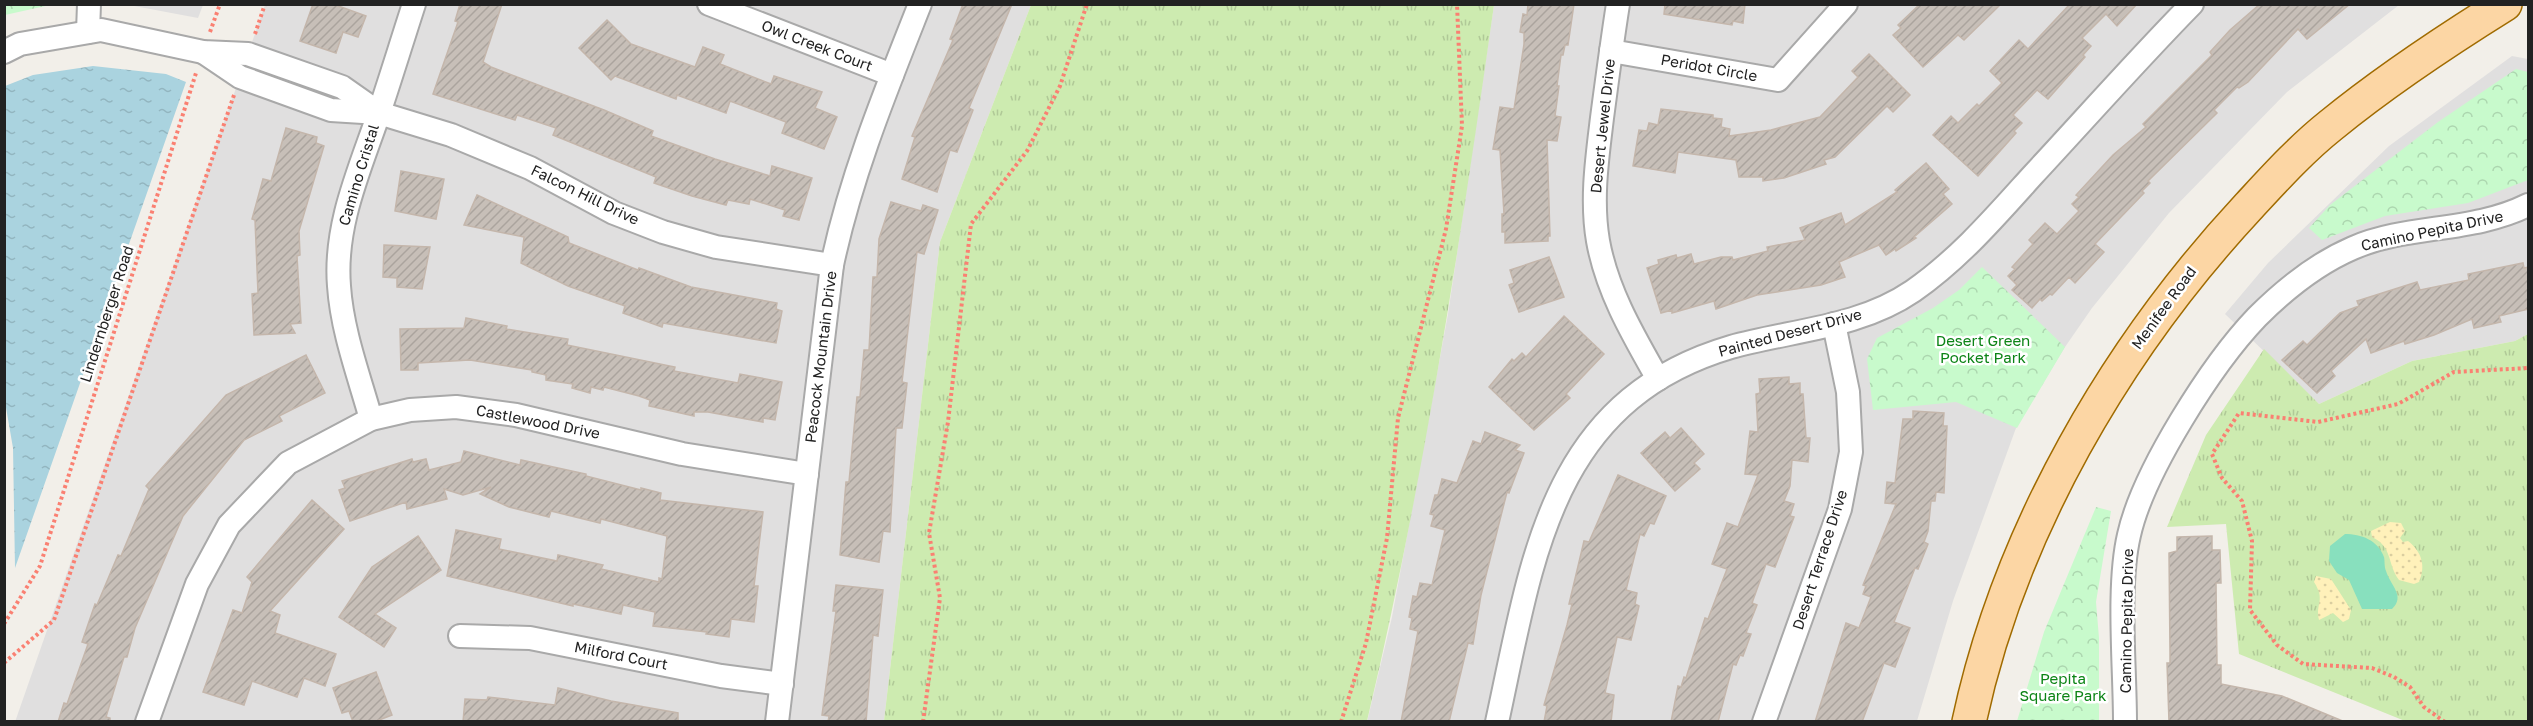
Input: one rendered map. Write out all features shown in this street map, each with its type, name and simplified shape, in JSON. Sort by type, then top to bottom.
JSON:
[{"type":"main road","name":"Menifee Road","points":[[1969,722],[1977,685],[2021,557],[2088,419],[2149,326],[2206,251],[2278,174],[2329,127],[2393,76],[2505,4]]},
{"type":"street","points":[[88,32],[89,4]]},
{"type":"street","name":"Camino Cristal","points":[[371,419],[342,316],[338,284],[344,216],[414,4]]},
{"type":"street","name":"Owl Creek Court","points":[[709,4],[892,75]]},
{"type":"street","name":"Peacock Mountain Drive","points":[[777,722],[832,265],[842,218],[862,155],[920,4]]},
{"type":"street","name":"Desert Jewel Drive","points":[[1618,4],[1595,173],[1594,207],[1598,241],[1621,312],[1658,379]]},
{"type":"street","name":"Peridot Circle","points":[[1611,51],[1778,80],[1846,4]]},
{"type":"street","name":"Painted Desert Drive","points":[[1497,722],[1533,562],[1554,501],[1575,464],[1603,427],[1658,379],[1683,364],[1730,348],[1834,324],[1888,305],[1910,293],[1954,259],[2192,4]]},
{"type":"street","name":"Falcon Hill Drive","points":[[4,52],[21,44],[101,30],[203,52],[248,54],[342,87],[379,112]]},
{"type":"street","name":"Falcon Hill Drive","points":[[203,52],[240,77],[331,110],[379,112],[451,135],[530,168],[614,213],[663,232],[716,247],[832,265]]},
{"type":"street","name":"Camino Pepita Drive","points":[[2126,722],[2124,589],[2128,536],[2144,489],[2177,428],[2221,363],[2257,318],[2302,278],[2353,248],[2402,234],[2457,227],[2510,214],[2529,204]]},
{"type":"street","name":"Desert Terrace Drive","points":[[1764,722],[1840,509],[1851,452],[1848,392],[1834,324]]},
{"type":"street","name":"Castlewood Drive","points":[[152,720],[196,584],[229,525],[288,463],[371,419],[410,410],[456,407],[516,414],[682,454],[807,474]]},
{"type":"street","name":"Milford Court","points":[[460,636],[530,638],[721,676],[782,684]]},
{"type":"path","name":"Lindernberger Road","points":[[4,624],[39,566],[220,4]]},
{"type":"path","points":[[248,54],[265,4]]},
{"type":"path","points":[[923,722],[940,598],[929,533],[948,422],[971,224],[1027,151],[1060,86],[1087,4]]},
{"type":"path","points":[[1341,722],[1366,643],[1387,538],[1398,418],[1446,230],[1462,126],[1457,4]]},
{"type":"path","points":[[4,663],[54,620],[240,77]]},
{"type":"path","points":[[2445,722],[2424,707],[2410,687],[2394,677],[2372,668],[2303,664],[2277,645],[2250,610],[2252,541],[2242,501],[2222,478],[2212,454],[2239,413],[2318,422],[2398,404],[2454,372],[2529,368]]},
{"type":"shaded area","points":[[129,5],[203,5],[198,18]]},
{"type":"shaded area","points":[[265,5],[1031,5],[940,242],[884,721],[15,722]]},
{"type":"shaded area","points":[[1494,5],[2399,5],[2287,92],[2169,213],[2092,308],[2065,347],[2016,428],[1953,601],[1917,721],[1367,722],[1392,617],[1448,314]]},
{"type":"shaded area","points":[[2512,56],[2528,59],[2528,334],[2515,341],[2412,361],[2319,404],[2225,314],[2268,263],[2389,146]]},
{"type":"green space","points":[[5,4],[50,4],[50,5],[5,15]]},
{"type":"green space","points":[[1031,5],[1494,5],[1439,364],[1406,543],[1367,721],[884,721],[940,242]]},
{"type":"green space","points":[[2516,69],[2528,72],[2528,180],[2468,203],[2385,216],[2322,240],[2309,228],[2330,205],[2438,122]]},
{"type":"green space","name":"Desert Green Pocket Park","points":[[1982,267],[2065,347],[2017,428],[1956,402],[1873,410],[1867,359],[1877,338],[1933,308],[1959,290]]},
{"type":"green space","points":[[2528,334],[2528,721],[2405,721],[2239,654],[2226,524],[2167,527],[2206,435],[2264,349],[2319,404],[2412,361],[2515,341]]},
{"type":"green space","name":"Pepita Square Park","points":[[2096,507],[2111,511],[2096,602],[2099,638],[2099,721],[2017,721],[2044,632]]},
{"type":"green space","points":[[2345,534],[2368,539],[2378,546],[2384,557],[2388,576],[2396,590],[2398,600],[2392,609],[2362,609],[2349,580],[2337,573],[2329,561],[2330,546]]},
{"type":"sand","points":[[2390,522],[2401,523],[2405,531],[2400,538],[2403,542],[2408,541],[2417,550],[2422,565],[2419,582],[2414,584],[2399,580],[2387,551],[2379,541],[2372,537],[2371,531]]},
{"type":"sand","points":[[2316,576],[2331,579],[2351,610],[2349,619],[2343,622],[2333,613],[2319,620],[2320,598],[2314,582]]},
{"type":"water","points":[[93,66],[166,74],[186,82],[15,568],[13,448],[4,396],[5,86],[33,75]]},
{"type":"building","points":[[313,4],[333,4],[366,16],[358,37],[343,32],[336,53],[300,41]]},
{"type":"building","points":[[460,4],[502,4],[483,62],[491,67],[604,110],[653,131],[651,136],[715,159],[770,176],[772,166],[812,178],[799,220],[783,216],[785,210],[750,199],[749,204],[728,200],[726,205],[654,183],[656,177],[553,135],[556,128],[517,115],[515,120],[433,94],[458,22],[455,21]]},
{"type":"building","points":[[963,4],[1012,4],[969,108],[973,110],[957,152],[950,150],[937,192],[902,179],[915,137],[912,136],[953,40],[950,39]]},
{"type":"building","points":[[1528,4],[1574,4],[1568,45],[1565,45],[1563,55],[1561,55],[1557,86],[1559,86],[1555,116],[1561,117],[1557,141],[1547,140],[1550,236],[1548,236],[1548,241],[1505,243],[1505,232],[1502,232],[1502,214],[1504,214],[1500,150],[1493,149],[1500,107],[1514,109],[1524,44],[1524,33],[1520,32],[1523,14],[1527,15]]},
{"type":"building","points":[[1665,4],[1745,4],[1743,23],[1733,21],[1732,25],[1664,14]]},
{"type":"building","points":[[1920,4],[2001,4],[1964,40],[1958,35],[1923,67],[1893,35],[1901,28],[1898,25]]},
{"type":"building","points":[[2070,4],[2137,4],[2117,26],[2106,14],[2082,38],[2091,46],[2083,55],[2085,57],[2048,99],[2037,90],[2013,115],[2022,123],[1978,176],[1933,135],[1951,116],[1958,123],[1977,104],[1979,106],[2002,83],[1990,71],[2019,40],[2028,49]]},
{"type":"building","points":[[2260,4],[2350,4],[2307,39],[2298,29],[2248,82],[2237,87],[2214,110],[2217,113],[2148,181],[2150,183],[2142,191],[2144,193],[2095,244],[2104,252],[2075,283],[2069,277],[2052,295],[2050,294],[2042,301],[2040,299],[2032,308],[2012,290],[2017,285],[2008,276],[2015,269],[2012,267],[2033,244],[2029,240],[2045,223],[2057,234],[2079,211],[2072,204],[2079,197],[2076,195],[2113,155],[2146,127],[2143,124],[2212,55],[2210,52],[2230,30]]},
{"type":"building","points":[[607,20],[631,44],[695,67],[703,47],[724,55],[720,64],[771,84],[774,76],[822,92],[815,108],[837,117],[824,149],[782,133],[786,122],[730,101],[726,113],[677,95],[676,99],[615,76],[611,80],[579,48]]},
{"type":"building","points":[[1869,54],[1910,95],[1893,112],[1887,106],[1835,157],[1824,160],[1826,164],[1784,178],[1763,181],[1763,177],[1739,177],[1736,160],[1678,152],[1675,173],[1633,166],[1639,130],[1647,131],[1649,123],[1658,125],[1661,109],[1713,115],[1713,118],[1722,119],[1721,127],[1730,129],[1729,136],[1771,130],[1820,117],[1858,77],[1852,71]]},
{"type":"building","points":[[286,128],[317,137],[316,143],[324,146],[299,231],[300,255],[297,256],[301,323],[290,324],[295,333],[254,335],[252,294],[258,293],[255,220],[252,219],[263,179],[271,181]]},
{"type":"building","points":[[1926,163],[1949,189],[1943,194],[1952,204],[1914,237],[1916,238],[1896,251],[1895,249],[1886,255],[1879,245],[1839,262],[1845,277],[1821,285],[1757,295],[1716,309],[1714,301],[1672,313],[1672,310],[1661,313],[1647,268],[1659,264],[1658,260],[1691,254],[1694,264],[1721,257],[1732,257],[1733,260],[1768,251],[1767,247],[1805,240],[1800,228],[1841,213],[1845,225],[1897,192],[1895,190]]},
{"type":"building","points":[[401,171],[444,179],[436,219],[395,211]]},
{"type":"building","points":[[477,195],[568,237],[569,243],[638,270],[639,268],[691,287],[777,303],[776,309],[782,311],[776,343],[663,323],[662,327],[623,313],[625,306],[568,286],[521,263],[524,237],[464,225]]},
{"type":"building","points":[[891,202],[921,211],[923,205],[938,210],[924,254],[917,252],[902,382],[907,383],[902,428],[896,428],[890,532],[883,531],[879,562],[840,555],[846,482],[849,482],[857,397],[860,397],[864,350],[869,350],[873,277],[877,277],[879,239]]},
{"type":"building","points":[[384,245],[430,247],[422,289],[397,287],[397,278],[383,277]]},
{"type":"building","points":[[1549,257],[1564,297],[1519,312],[1509,285],[1514,283],[1510,270]]},
{"type":"building","points":[[2523,263],[2524,268],[2529,267],[2529,309],[2499,316],[2501,322],[2474,328],[2472,319],[2434,335],[2405,344],[2404,341],[2371,353],[2366,339],[2331,371],[2335,376],[2317,393],[2282,360],[2303,341],[2307,345],[2340,313],[2359,306],[2357,301],[2417,282],[2420,290],[2469,280],[2468,274]]},
{"type":"building","points":[[1564,316],[1604,354],[1566,394],[1570,398],[1534,430],[1489,387],[1512,359],[1514,361],[1522,353],[1526,357]]},
{"type":"building","points":[[466,318],[507,326],[506,329],[568,339],[567,345],[675,367],[674,371],[738,383],[740,374],[782,382],[775,420],[763,418],[763,422],[708,412],[694,412],[694,416],[649,406],[650,400],[604,387],[603,390],[591,387],[590,393],[572,388],[573,384],[546,380],[546,375],[532,372],[532,370],[470,360],[418,363],[418,370],[401,370],[400,329],[464,328]]},
{"type":"building","points":[[306,355],[325,393],[279,416],[282,421],[244,440],[183,516],[135,628],[127,657],[124,657],[106,717],[110,718],[110,722],[58,722],[64,703],[67,704],[88,644],[82,642],[95,604],[97,605],[118,555],[121,556],[149,489],[146,486],[226,395]]},
{"type":"building","points":[[1789,377],[1789,384],[1800,383],[1806,438],[1810,438],[1808,462],[1792,460],[1790,486],[1784,501],[1794,504],[1790,516],[1794,517],[1775,567],[1766,564],[1752,603],[1757,605],[1746,633],[1751,634],[1743,656],[1740,655],[1736,665],[1733,664],[1718,722],[1671,722],[1678,686],[1681,687],[1684,677],[1686,678],[1705,618],[1708,619],[1727,569],[1712,564],[1727,523],[1738,527],[1758,475],[1745,474],[1750,431],[1758,432],[1756,394],[1760,393],[1759,379]]},
{"type":"building","points":[[1913,411],[1944,413],[1943,426],[1947,426],[1944,493],[1936,492],[1935,501],[1931,501],[1928,531],[1924,542],[1928,544],[1918,569],[1915,568],[1894,622],[1910,628],[1895,667],[1884,663],[1862,722],[1815,722],[1846,623],[1859,628],[1871,597],[1863,594],[1866,586],[1863,585],[1896,504],[1885,503],[1887,482],[1895,483],[1903,419],[1913,419]]},
{"type":"building","points":[[1681,428],[1704,454],[1694,463],[1700,469],[1675,491],[1641,453],[1665,432],[1670,438]]},
{"type":"building","points":[[1485,432],[1520,445],[1515,450],[1524,453],[1509,493],[1507,492],[1481,595],[1473,644],[1468,643],[1449,722],[1401,722],[1418,631],[1410,629],[1412,618],[1409,617],[1413,596],[1417,597],[1420,583],[1432,585],[1445,530],[1431,526],[1434,515],[1430,514],[1435,495],[1438,495],[1442,479],[1457,483],[1473,441],[1481,444]]},
{"type":"building","points":[[464,451],[520,465],[521,460],[586,474],[586,476],[641,490],[641,488],[661,493],[660,500],[763,512],[754,586],[758,586],[754,622],[731,619],[729,637],[706,634],[707,632],[653,626],[655,612],[623,605],[621,614],[573,604],[573,606],[447,576],[456,530],[501,539],[499,549],[557,561],[558,555],[603,565],[601,569],[659,582],[659,578],[662,579],[667,536],[601,519],[600,523],[551,511],[549,517],[509,507],[480,494],[491,487],[463,495],[444,489],[447,499],[407,509],[406,502],[350,521],[339,490],[345,488],[342,481],[412,459],[413,462],[426,459],[429,470],[461,462]]},
{"type":"building","points":[[1618,475],[1666,496],[1654,524],[1650,523],[1644,536],[1640,534],[1626,590],[1637,593],[1635,604],[1639,606],[1631,640],[1617,637],[1605,693],[1614,695],[1611,722],[1544,722],[1547,706],[1544,705],[1567,625],[1572,604],[1569,604],[1584,541],[1589,542]]},
{"type":"building","points":[[312,500],[344,529],[270,611],[280,615],[275,633],[336,654],[325,686],[304,678],[297,697],[252,681],[244,705],[203,692],[233,610],[242,613],[252,582],[247,577]]},
{"type":"building","points":[[418,536],[441,570],[375,614],[396,628],[384,647],[339,617],[372,567]]},
{"type":"building","points":[[2212,536],[2212,550],[2220,550],[2221,583],[2216,583],[2217,665],[2221,665],[2221,684],[2282,696],[2345,722],[2169,722],[2167,663],[2170,663],[2169,553],[2177,551],[2177,537]]},
{"type":"building","points":[[836,585],[883,590],[878,636],[873,635],[866,722],[828,722],[829,716],[822,715],[836,611],[833,611]]},
{"type":"building","points":[[376,672],[392,715],[374,722],[353,722],[349,711],[342,713],[333,688]]},
{"type":"building","points":[[558,688],[611,701],[678,713],[678,722],[463,722],[465,699],[487,700],[488,697],[555,705]]}]
